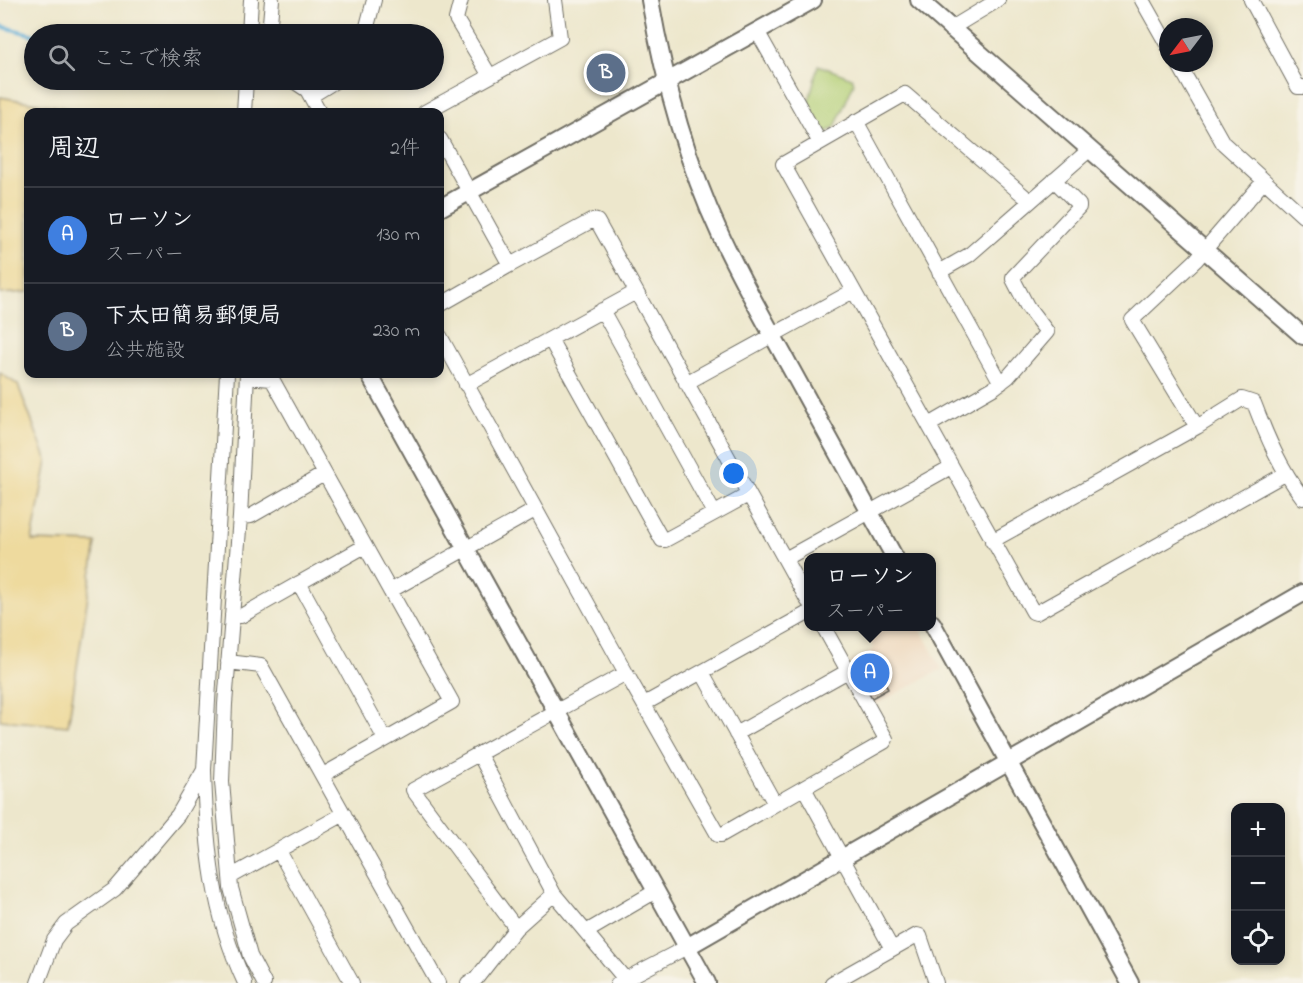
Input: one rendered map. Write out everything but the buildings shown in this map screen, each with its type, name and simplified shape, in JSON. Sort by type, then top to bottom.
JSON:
[{"type":"street","points":[[249,24],[250,0]]},
{"type":"street","points":[[270,24],[272,0]]},
{"type":"street","points":[[368,24],[374,0]]},
{"type":"street","points":[[461,0],[456,19],[490,76]]},
{"type":"street","points":[[432,108],[560,38],[555,0]]},
{"type":"street","points":[[650,0],[667,81],[686,145],[709,209],[733,262],[892,553]]},
{"type":"street","points":[[444,206],[813,0]]},
{"type":"street","points":[[919,0],[1303,336]]},
{"type":"street","points":[[950,29],[998,0]]},
{"type":"street","points":[[1142,0],[1159,30]]},
{"type":"street","points":[[1251,0],[1298,87],[1303,87]]},
{"type":"street","points":[[757,31],[819,141]]},
{"type":"street","points":[[1183,72],[1223,143],[1302,214]]},
{"type":"street","points":[[244,108],[245,90]]},
{"type":"street","points":[[306,90],[317,108]]},
{"type":"street","points":[[311,96],[321,90]]},
{"type":"street","points":[[1030,201],[907,94],[819,141],[783,164],[1032,612],[1036,613],[1286,474]]},
{"type":"street","points":[[856,121],[1001,383]]},
{"type":"street","points":[[444,146],[510,266]]},
{"type":"street","points":[[939,272],[969,255],[1089,150]]},
{"type":"street","points":[[928,425],[1001,383],[1047,332],[1047,329],[1027,306],[1013,277],[1079,207],[1054,180]]},
{"type":"street","points":[[1197,427],[1132,320],[1205,250],[1264,181]]},
{"type":"street","points":[[444,303],[593,220],[597,221],[804,594]]},
{"type":"street","points":[[686,383],[853,291]]},
{"type":"street","points":[[466,385],[636,292]]},
{"type":"street","points":[[602,310],[714,513]]},
{"type":"street","points":[[550,339],[662,540],[748,495]]},
{"type":"street","points":[[444,344],[718,835],[721,836],[886,739],[825,631]]},
{"type":"street","points":[[227,378],[204,770],[207,838],[212,880],[223,927],[245,983]]},
{"type":"street","points":[[247,378],[222,782],[230,877],[235,903],[245,940],[264,983]]},
{"type":"street","points":[[266,378],[272,379],[452,702],[323,775]]},
{"type":"street","points":[[371,378],[707,983]]},
{"type":"street","points":[[992,541],[1197,427],[1242,399],[1254,403],[1274,453],[1303,498]]},
{"type":"street","points":[[785,559],[951,467]]},
{"type":"street","points":[[240,517],[251,516],[324,474]]},
{"type":"street","points":[[390,591],[535,510]]},
{"type":"street","points":[[232,615],[241,616],[365,546]]},
{"type":"street","points":[[299,583],[385,739]]},
{"type":"street","points":[[479,754],[554,894],[586,932],[621,981],[687,947],[1303,592]]},
{"type":"street","points":[[644,704],[804,615]]},
{"type":"street","points":[[936,630],[1130,983]]},
{"type":"street","points":[[228,662],[261,666],[438,983]]},
{"type":"street","points":[[736,734],[848,671]]},
{"type":"street","points":[[702,672],[776,804]]},
{"type":"street","points":[[516,928],[413,790],[626,673]]},
{"type":"street","points":[[38,983],[54,940],[66,924],[115,889],[178,814],[204,770]]},
{"type":"street","points":[[804,788],[892,949]]},
{"type":"street","points":[[230,877],[344,814]]},
{"type":"street","points":[[279,851],[352,983]]},
{"type":"street","points":[[586,932],[656,891]]},
{"type":"street","points":[[468,983],[476,979],[516,928],[554,894]]},
{"type":"street","points":[[832,983],[917,935],[920,936],[936,983]]},
{"type":"shaded area","points":[[863,631],[921,631],[942,669],[873,706],[850,663],[874,649]]},
{"type":"green space","points":[[818,65],[852,78],[854,83],[835,127],[825,133],[820,131],[807,109]]},
{"type":"sand","points":[[0,97],[65,108],[24,108],[24,292],[0,294]]},
{"type":"sand","points":[[0,373],[18,385],[47,461],[32,541],[96,543],[68,726],[0,720]]},
{"type":"waterway","points":[[0,26],[24,32]]},
{"type":"place","name":"下太田簡易郵便局","points":[[606,73]]},
{"type":"place","name":"ローソン","points":[[870,673]]}]
